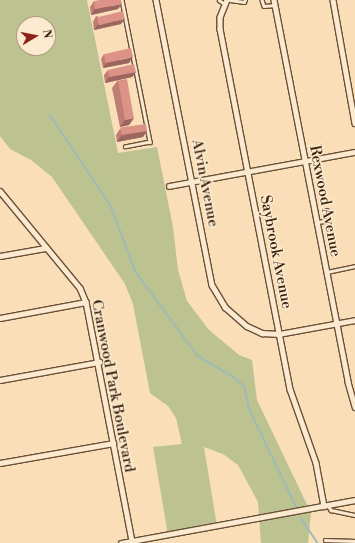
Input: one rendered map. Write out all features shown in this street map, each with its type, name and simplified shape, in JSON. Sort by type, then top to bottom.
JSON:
[{"type":"street","name":"Alvin Avenue","points":[[156,0],[193,182],[212,285],[220,299],[225,307],[247,326],[262,332],[279,334],[355,320]]},
{"type":"street","points":[[333,0],[355,123]]},
{"type":"street","name":"Saybrook Avenue","points":[[226,2],[220,17],[220,29],[279,334],[290,389],[316,462],[326,505]]},
{"type":"street","name":"Rexwood Avenue","points":[[274,3],[355,407]]},
{"type":"street","points":[[169,186],[355,152]]},
{"type":"street","name":"Cranwood Park Boulevard","points":[[0,191],[80,288],[86,302],[99,362],[132,541]]},
{"type":"street","points":[[0,256],[46,248]]},
{"type":"street","points":[[0,318],[86,302]]},
{"type":"street","points":[[0,380],[99,362]]},
{"type":"street","points":[[0,463],[113,442]]},
{"type":"street","points":[[121,543],[355,500]]},
{"type":"lane","points":[[122,0],[150,142],[125,147]]},
{"type":"lane","points":[[219,0],[226,2]]},
{"type":"lane","points":[[230,0],[244,2],[245,0]]},
{"type":"lane","points":[[262,0],[264,6],[274,3]]},
{"type":"lane","points":[[327,210],[334,247]]},
{"type":"lane","points":[[317,222],[329,220]]},
{"type":"lane","points":[[327,272],[355,266]]},
{"type":"lane","points":[[326,505],[332,511],[355,515]]},
{"type":"lane","points":[[326,540],[355,541]]},
{"type":"green space","points":[[0,0],[87,0],[118,153],[157,147],[173,227],[178,270],[187,301],[209,330],[239,355],[252,360],[257,400],[311,513],[308,543],[261,543],[258,502],[238,465],[223,454],[204,447],[217,526],[168,535],[153,447],[182,444],[176,418],[168,406],[150,393],[133,304],[125,284],[52,177],[31,160],[10,149],[0,136]]},
{"type":"building","points":[[121,0],[122,4],[95,9],[94,1]]},
{"type":"building","points":[[123,11],[125,19],[99,25],[97,18]]},
{"type":"building","points":[[131,48],[133,57],[106,63],[104,54]]},
{"type":"building","points":[[134,64],[136,72],[109,77],[108,70]]},
{"type":"building","points":[[127,79],[134,118],[125,120],[118,81]]},
{"type":"building","points":[[146,124],[147,131],[121,135],[120,128]]},
{"type":"waterway","points":[[50,115],[111,206],[136,272],[198,356],[235,378],[245,387],[249,408],[296,506]]},
{"type":"waterway","points":[[301,518],[318,543]]}]
